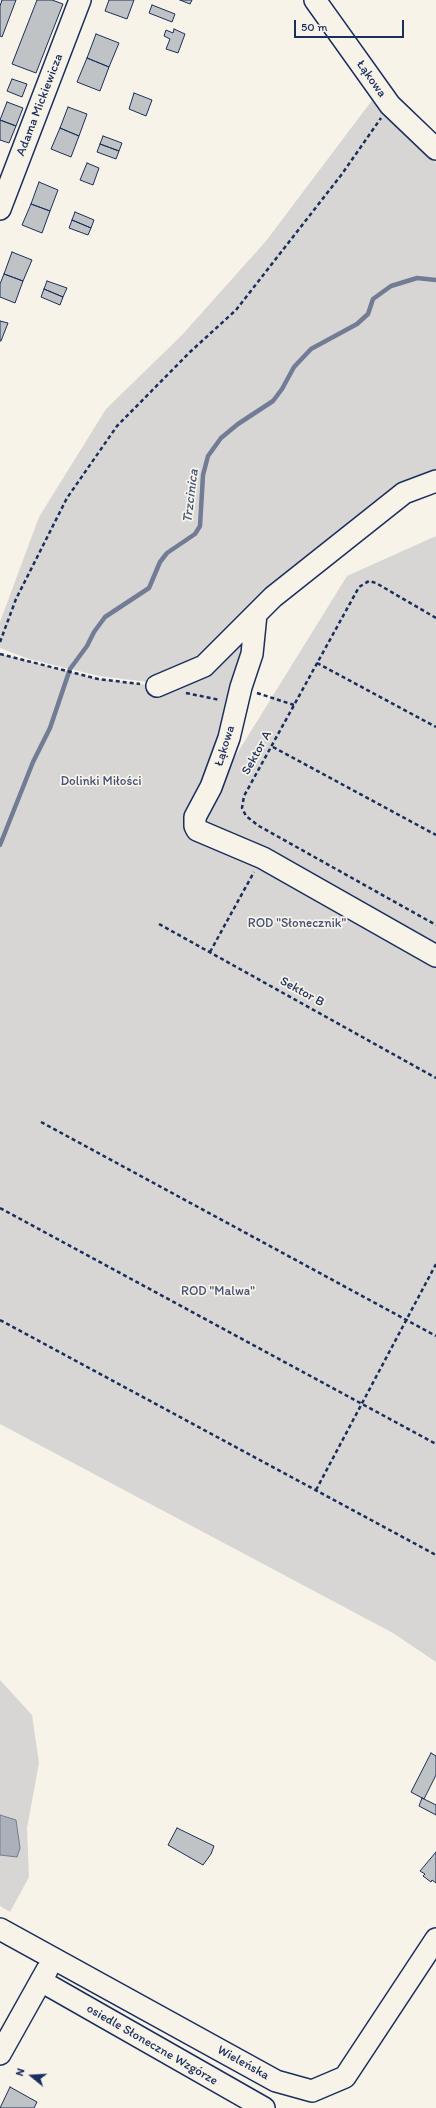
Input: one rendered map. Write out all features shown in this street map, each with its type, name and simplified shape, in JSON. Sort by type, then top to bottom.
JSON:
[{"type":"street","name":"Adama Mickiewicza","points":[[0,210],[80,0]]},
{"type":"street","name":"Łąkowa","points":[[315,0],[390,106],[436,149]]},
{"type":"street","points":[[157,686],[204,666],[273,597],[404,494],[436,482]]},
{"type":"street","name":"Łąkowa","points":[[256,614],[252,654],[221,761],[211,787],[195,817],[195,826],[197,830],[262,858],[436,956]]},
{"type":"street","name":"Wieleńska","points":[[0,1930],[276,2081],[315,2100],[345,2077],[436,1939]]},
{"type":"street","points":[[0,2054],[53,1958]]},
{"type":"street","name":"osiedle Słoneczne Wzgórze","points":[[41,1981],[264,2108]]},
{"type":"path","points":[[0,642],[16,598],[67,498],[117,426],[190,352],[236,310],[338,180],[390,106]]},
{"type":"path","name":"Sektor A","points":[[436,618],[376,583],[369,581],[359,587],[294,705],[273,747],[244,796],[242,808],[246,816],[259,826],[436,925]]},
{"type":"path","points":[[0,654],[98,679],[239,695],[294,705]]},
{"type":"path","points":[[317,663],[436,727]]},
{"type":"path","points":[[273,747],[436,835]]},
{"type":"path","points":[[210,952],[247,885]]},
{"type":"path","name":"Sektor B","points":[[159,924],[436,1078]]},
{"type":"path","points":[[41,1122],[436,1336]]},
{"type":"path","points":[[0,1208],[436,1444]]},
{"type":"path","points":[[316,1490],[436,1264]]},
{"type":"path","points":[[0,1320],[436,1555]]},
{"type":"green space","points":[[373,99],[436,163],[436,476],[198,663],[156,683],[99,676],[29,659],[0,648],[0,622],[39,517],[106,409],[182,335],[266,241]]},
{"type":"green space","points":[[436,536],[436,1662],[393,1633],[0,1424],[0,654],[98,679],[157,686],[204,666],[256,614],[194,823],[347,576]]},
{"type":"green space","points":[[0,1680],[32,1715],[39,1763],[27,1828],[29,1877],[10,1912],[0,1906]]},
{"type":"shaded area","points":[[0,1815],[16,1820],[20,1848],[17,1857],[0,1855]]},
{"type":"building","points":[[2,0],[16,0],[2,37],[0,36],[0,6]]},
{"type":"building","points":[[37,0],[52,0],[63,4],[36,73],[12,64]]},
{"type":"building","points":[[109,0],[134,0],[127,19],[105,11]]},
{"type":"building","points":[[180,0],[192,0],[190,4]]},
{"type":"building","points":[[152,5],[175,14],[172,22],[149,13]]},
{"type":"building","points":[[174,29],[185,34],[178,53],[166,49],[170,39],[164,36],[166,30],[173,33]]},
{"type":"building","points":[[96,34],[119,43],[109,67],[87,58]]},
{"type":"building","points":[[87,58],[109,67],[100,91],[77,82]]},
{"type":"building","points":[[12,79],[27,84],[22,97],[7,91]]},
{"type":"building","points":[[134,93],[152,100],[146,116],[129,109]]},
{"type":"building","points":[[7,102],[23,108],[16,126],[0,120]]},
{"type":"building","points":[[68,107],[87,114],[79,136],[60,128]]},
{"type":"building","points":[[0,120],[16,126],[9,143],[0,140]]},
{"type":"building","points":[[60,128],[79,136],[71,157],[51,149]]},
{"type":"building","points":[[103,136],[122,143],[119,151],[100,144]]},
{"type":"building","points":[[100,144],[119,151],[116,159],[97,152]]},
{"type":"building","points":[[87,163],[99,168],[93,185],[80,180]]},
{"type":"building","points":[[39,182],[58,190],[50,211],[31,204]]},
{"type":"building","points":[[31,204],[50,211],[42,233],[22,225]]},
{"type":"building","points":[[75,212],[94,220],[91,228],[72,220]]},
{"type":"building","points":[[72,220],[91,228],[88,235],[69,228]]},
{"type":"building","points":[[12,252],[32,260],[23,281],[4,274]]},
{"type":"building","points":[[4,274],[23,281],[15,303],[0,297],[0,284]]},
{"type":"building","points":[[47,281],[67,288],[63,297],[44,289]]},
{"type":"building","points":[[44,289],[63,297],[60,305],[41,297]]},
{"type":"building","points":[[0,321],[8,323],[1,341],[0,341]]},
{"type":"building","points":[[431,1753],[436,1756],[436,1775],[424,1799],[411,1792]]},
{"type":"building","points":[[422,1798],[436,1805],[436,1815],[419,1806]]},
{"type":"building","points":[[177,1828],[214,1846],[211,1854],[203,1865],[168,1845]]},
{"type":"building","points":[[436,1852],[436,1883],[432,1880],[431,1882],[423,1876],[425,1874],[420,1871]]},
{"type":"building","points":[[10,2087],[37,2102],[34,2108],[0,2108]]},
{"type":"waterway","name":"Trzcinica","points":[[0,845],[33,762],[50,728],[70,669],[87,646],[94,632],[105,617],[149,588],[160,562],[167,553],[195,534],[200,526],[203,475],[208,456],[221,438],[238,424],[273,401],[282,389],[294,367],[311,349],[357,324],[368,314],[373,299],[391,286],[417,278],[436,280]]},
{"type":"park label","name":"Dolinki Miłości","points":[[101,782]]},
{"type":"park label","name":"ROD \"Słonecznik\"","points":[[297,924]]},
{"type":"park label","name":"ROD \"Malwa\"","points":[[218,1292]]}]
